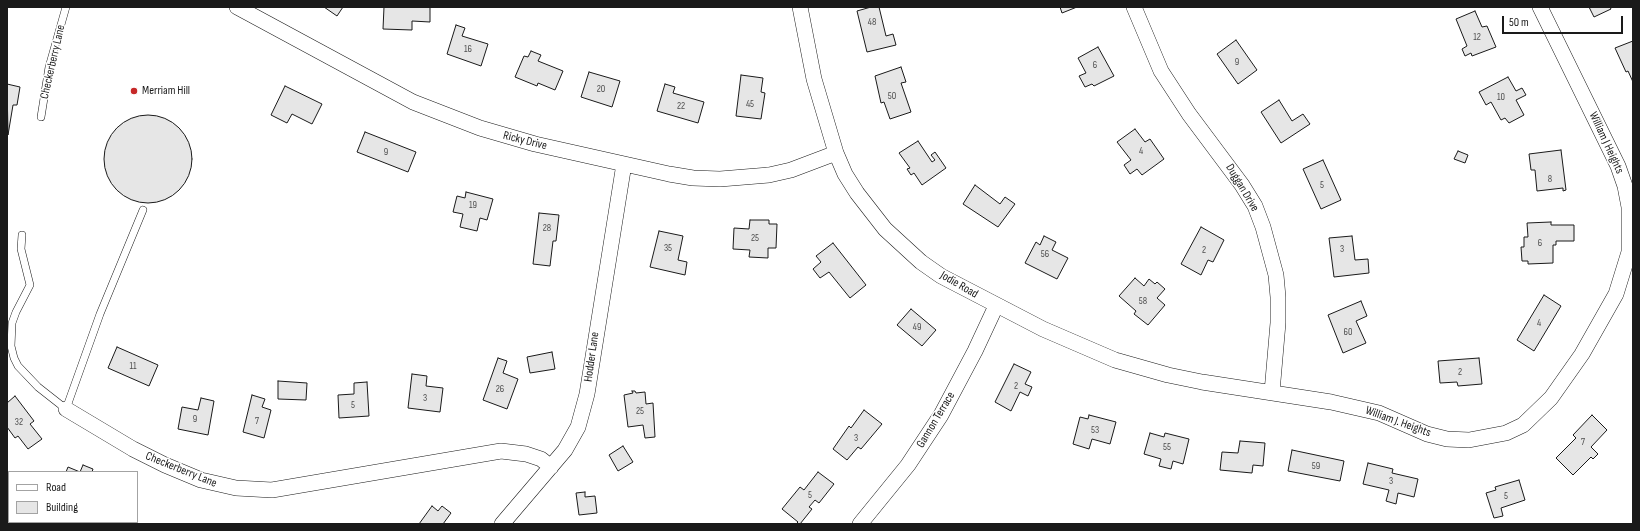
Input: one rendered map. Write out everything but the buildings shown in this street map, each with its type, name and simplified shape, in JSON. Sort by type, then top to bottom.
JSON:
[{"type":"street","name":"Ricky Drive","points":[[237,7],[384,88],[446,116],[508,137],[624,164],[693,178],[745,178],[791,170],[836,153]]},
{"type":"street","name":"Jodie Road","points":[[800,7],[814,79],[836,153],[845,174],[857,193],[885,229],[904,247],[941,276],[996,306],[1067,341],[1115,360],[1168,375],[1202,382],[1272,392]]},
{"type":"street","name":"Duggan Drive","points":[[1134,7],[1161,71],[1190,114],[1242,185],[1255,206],[1263,227],[1276,274],[1278,297],[1278,323],[1272,392]]},
{"type":"street","name":"William J Heights","points":[[1523,425],[1551,398],[1582,354],[1605,314],[1616,294],[1624,274],[1629,252],[1631,230],[1625,186],[1618,166],[1540,7]]},
{"type":"street","name":"Hodder Lane","points":[[502,524],[552,467],[573,438],[583,413],[624,164]]},
{"type":"street","name":"Gannon Terrace","points":[[860,524],[908,464],[941,415],[975,351],[996,306]]},
{"type":"street","name":"William J. Heights","points":[[1272,392],[1356,407],[1379,414],[1427,434],[1447,439],[1469,440],[1488,437],[1523,425]]},
{"type":"street","name":"Checkerberry Lane","points":[[66,409],[133,450],[165,465],[201,480],[220,486],[236,488],[255,490],[286,488],[501,451],[526,454],[541,459],[552,467]]},
{"type":"lane","name":"Checkerberry Lane","points":[[41,117],[49,67],[66,7]]},
{"type":"lane","points":[[66,409],[100,314],[143,210]]},
{"type":"lane","name":"Checkerberry Lane","points":[[22,235],[21,249],[30,286],[16,312],[12,323],[11,346],[14,358],[18,366],[38,387],[66,409]]},
{"type":"place","name":"Merriam Hill","points":[[134,91]]}]
